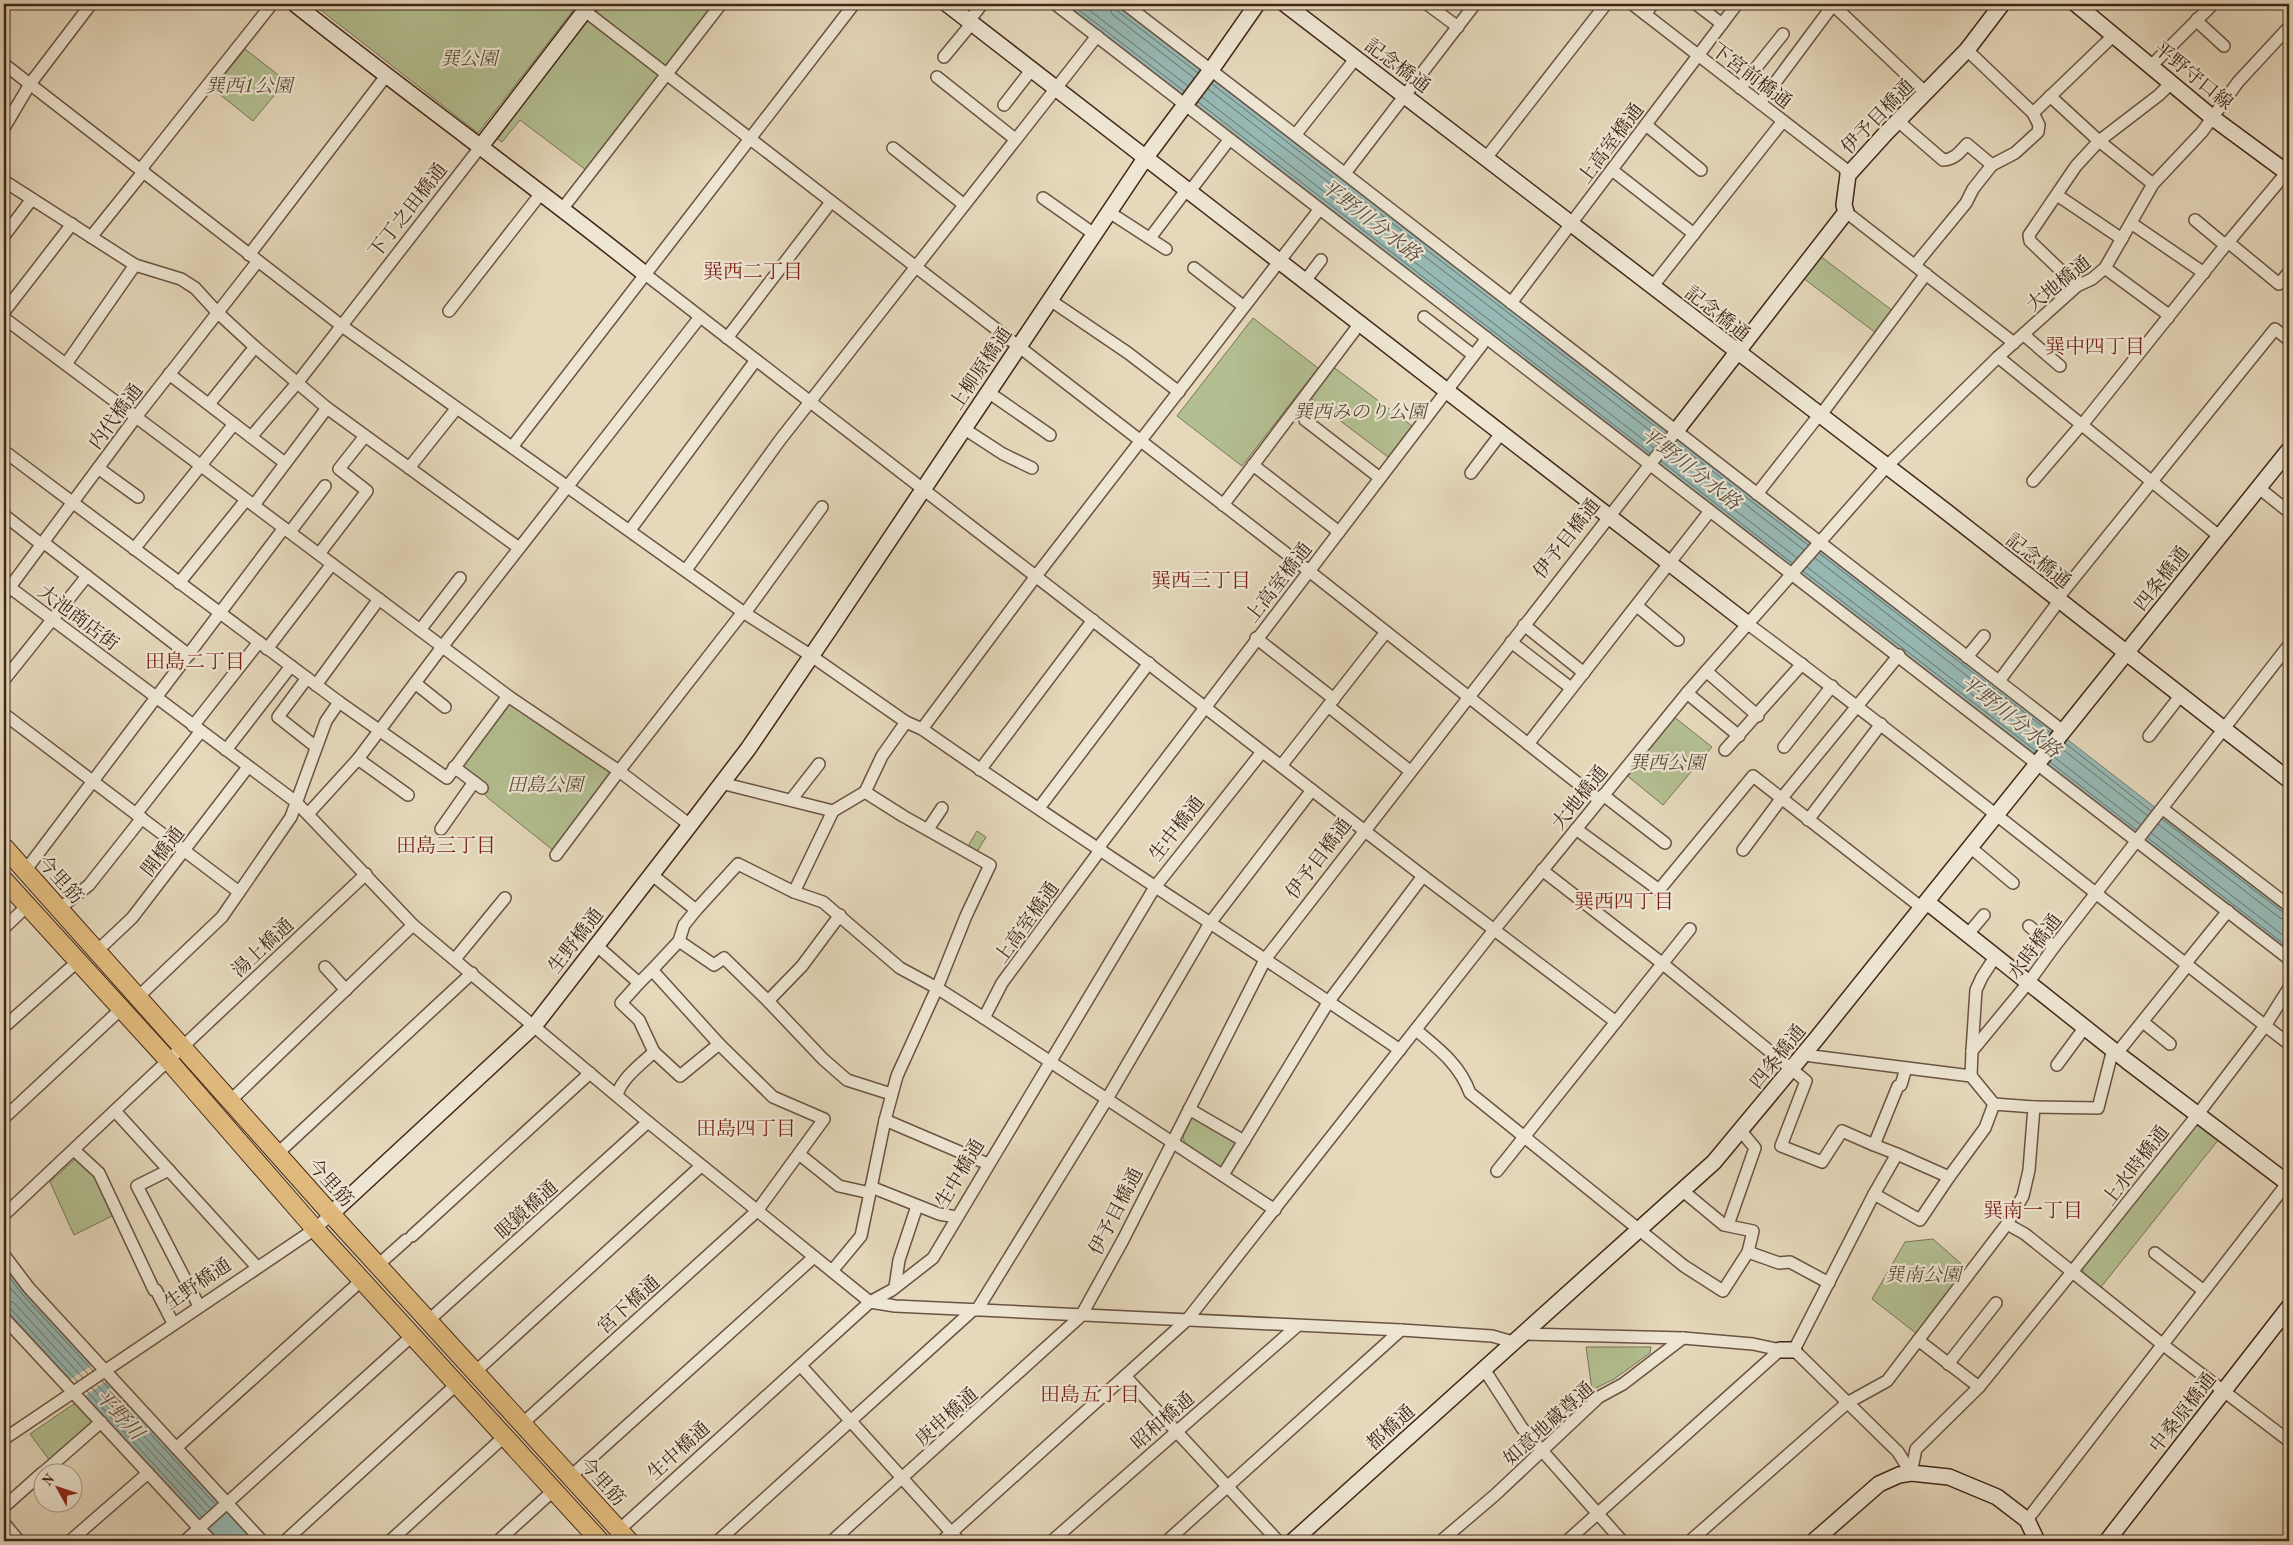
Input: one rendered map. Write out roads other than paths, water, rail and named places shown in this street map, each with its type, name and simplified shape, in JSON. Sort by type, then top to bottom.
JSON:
[{"type":"main road","name":"今里筋","points":[[4,847],[277,1154],[570,1477],[618,1538]]},
{"type":"main road","points":[[4,880],[168,1060],[315,1228],[506,1435],[600,1541]]},
{"type":"street","points":[[4,128],[30,84],[91,4]]},
{"type":"street","points":[[91,237],[272,4]]},
{"type":"street","points":[[295,4],[386,76],[563,208],[700,317],[1262,752],[1616,1022]]},
{"type":"street","points":[[563,208],[721,4]]},
{"type":"street","points":[[512,447],[854,4]]},
{"type":"street","points":[[947,4],[1305,281],[1361,322],[1748,624],[1858,706],[1995,816],[2289,1044]]},
{"type":"street","points":[[944,57],[982,4]]},
{"type":"street","points":[[1055,4],[1710,512],[1899,655],[2289,959]]},
{"type":"street","points":[[1125,4],[1346,172],[1511,303],[2063,731]]},
{"type":"street","points":[[1212,70],[1257,4]]},
{"type":"street","name":"記念橋通","points":[[1285,4],[2289,780]]},
{"type":"street","points":[[1426,4],[1458,27]]},
{"type":"street","points":[[1346,172],[1475,4]]},
{"type":"street","points":[[1486,158],[1606,4]]},
{"type":"street","name":"下宮前橋通","points":[[1632,4],[1844,168],[1848,175]]},
{"type":"street","points":[[1645,14],[1653,4]]},
{"type":"street","points":[[1696,4],[1722,24]]},
{"type":"street","name":"上高室橋通","points":[[1511,303],[1737,4]]},
{"type":"street","points":[[1760,103],[1832,4],[1926,93]]},
{"type":"street","name":"伊予目橋通","points":[[1846,212],[1844,205],[1848,175],[1967,50],[2002,4]]},
{"type":"street","points":[[2151,66],[2213,4]]},
{"type":"street","name":"平野守口線","points":[[2083,6],[2114,35],[2213,118],[2288,173]]},
{"type":"street","points":[[588,7],[666,74],[1308,571],[1528,744],[1665,843]]},
{"type":"street","name":"下丁之田橋通","points":[[251,437],[342,326],[588,7]]},
{"type":"street","points":[[2197,19],[2224,46]]},
{"type":"street","name":"大地橋通","points":[[942,1541],[955,1537],[1187,1320],[1494,930],[1687,693],[1886,467],[1998,357],[2077,286],[2092,279],[2105,268],[2153,184],[2185,152],[2213,118],[2238,82],[2289,27]]},
{"type":"street","points":[[1740,88],[1783,34]]},
{"type":"street","points":[[2033,113],[2114,35]]},
{"type":"street","points":[[686,570],[810,402],[1096,36]]},
{"type":"street","points":[[1915,265],[1966,203],[1973,189],[1992,165],[2015,153],[2038,132],[2040,125],[2033,113],[1967,50]]},
{"type":"street","points":[[1296,134],[1356,58]]},
{"type":"street","points":[[4,64],[342,326],[456,409],[568,486],[744,612],[810,655],[906,722],[922,729],[1155,887],[1266,958],[1400,1050]]},
{"type":"street","points":[[1004,105],[1032,69]]},
{"type":"street","name":"上柳原橋通","points":[[810,655],[1146,157],[1212,70]]},
{"type":"street","name":"内代橋通","points":[[6,588],[217,312],[386,76]]},
{"type":"street","points":[[937,77],[1015,138]]},
{"type":"street","points":[[2077,286],[2030,241],[2029,235],[2076,166],[2099,141],[2159,95],[2171,83]]},
{"type":"street","points":[[2050,96],[2099,141],[2153,184]]},
{"type":"street","points":[[1652,287],[1783,120]]},
{"type":"street","points":[[1898,121],[1942,160],[1949,160],[1956,156],[1967,144],[1992,165]]},
{"type":"street","points":[[1646,125],[1701,170]]},
{"type":"street","points":[[1150,238],[1229,140]]},
{"type":"street","points":[[893,148],[964,204]]},
{"type":"street","points":[[1612,170],[1694,234]]},
{"type":"street","points":[[2033,481],[2081,425],[2227,244],[2288,173]]},
{"type":"street","points":[[4,181],[135,265],[181,279],[195,288],[217,312],[255,347],[327,408],[519,548]]},
{"type":"street","points":[[449,311],[542,192]]},
{"type":"street","points":[[2057,196],[2122,239]]},
{"type":"street","points":[[1043,198],[1094,234]]},
{"type":"street","points":[[4,236],[32,199]]},
{"type":"street","points":[[727,338],[831,202]]},
{"type":"street","points":[[922,729],[1036,576],[1319,210]]},
{"type":"street","points":[[1109,212],[1166,249]]},
{"type":"street","points":[[1676,431],[1846,212],[2014,343]]},
{"type":"street","points":[[2195,220],[2279,284],[2289,272]]},
{"type":"street","points":[[4,312],[72,224]]},
{"type":"street","points":[[2131,224],[2204,273]]},
{"type":"street","points":[[1305,281],[1321,260]]},
{"type":"street","points":[[66,364],[135,265]]},
{"type":"street","points":[[1194,268],[1243,306]]},
{"type":"street","points":[[2105,268],[2166,314],[2168,318]]},
{"type":"street","points":[[1757,494],[1819,416],[1926,274]]},
{"type":"street","points":[[1050,300],[1128,353],[1179,392]]},
{"type":"street","points":[[308,814],[358,759],[442,647],[700,317]]},
{"type":"street","points":[[1424,317],[1474,355]]},
{"type":"street","points":[[4,318],[508,696],[619,771],[690,825]]},
{"type":"street","points":[[1223,505],[1361,322]]},
{"type":"street","points":[[1999,681],[2058,600],[2151,480],[2275,329],[2289,340]]},
{"type":"street","points":[[2024,335],[2060,366]]},
{"type":"street","name":"上高室橋通","points":[[984,1018],[1002,983],[1099,849],[1256,638],[1487,338]]},
{"type":"street","points":[[208,404],[255,347]]},
{"type":"street","points":[[1998,357],[2219,536]]},
{"type":"street","points":[[630,530],[756,360]]},
{"type":"street","points":[[169,374],[285,464]]},
{"type":"street","points":[[988,392],[1050,435]]},
{"type":"street","points":[[179,583],[285,464],[327,408]]},
{"type":"street","points":[[409,468],[456,409]]},
{"type":"street","points":[[1305,420],[1380,478]]},
{"type":"street","points":[[134,549],[234,424]]},
{"type":"street","points":[[963,428],[1003,454],[1032,468]]},
{"type":"street","name":"伊予目橋通","points":[[1082,1316],[1123,1240],[1266,958],[1648,464],[1676,431]]},
{"type":"street","points":[[1471,473],[1502,432]]},
{"type":"street","points":[[319,554],[367,491],[339,468],[365,436]]},
{"type":"street","name":"四条橋通","points":[[1518,1338],[1714,1162],[1742,1131],[2289,450]]},
{"type":"street","points":[[4,451],[339,702],[447,778],[508,696]]},
{"type":"street","points":[[1254,465],[1338,532]]},
{"type":"street","points":[[98,468],[138,497]]},
{"type":"street","points":[[25,871],[221,613],[287,530],[325,486]]},
{"type":"street","points":[[2258,488],[2289,512]]},
{"type":"street","points":[[556,855],[619,771],[744,612],[822,507]]},
{"type":"street","points":[[1528,744],[1710,512]]},
{"type":"street","points":[[4,515],[189,655]]},
{"type":"street","points":[[59,908],[89,885],[139,816],[197,728],[263,645],[332,564]]},
{"type":"street","points":[[4,680],[87,576]]},
{"type":"street","points":[[420,630],[460,578]]},
{"type":"street","name":"大池商店街","points":[[6,588],[52,619],[296,802],[413,925],[535,1025],[701,1166],[870,1302]]},
{"type":"street","points":[[316,747],[278,717],[380,599]]},
{"type":"street","points":[[1637,606],[1678,640]]},
{"type":"street","points":[[980,770],[1093,620]]},
{"type":"street","points":[[1524,625],[1584,673]]},
{"type":"street","points":[[1281,766],[1386,632]]},
{"type":"street","points":[[1967,657],[1984,636]]},
{"type":"street","points":[[1256,638],[1410,771]]},
{"type":"street","points":[[1511,642],[1571,688]]},
{"type":"street","points":[[2289,645],[2163,809],[2289,906]]},
{"type":"street","name":"生野橋通","points":[[75,1390],[315,1228],[535,1025],[748,749],[810,655]]},
{"type":"street","points":[[1743,850],[1781,799],[1899,655]]},
{"type":"street","points":[[1039,808],[1149,663]]},
{"type":"street","points":[[1726,750],[1802,664]]},
{"type":"street","points":[[226,750],[291,666]]},
{"type":"street","points":[[1706,671],[1758,716]]},
{"type":"street","points":[[415,683],[445,707]]},
{"type":"street","points":[[1784,747],[1832,686]]},
{"type":"street","points":[[1687,693],[1739,736]]},
{"type":"street","points":[[2149,736],[2180,696]]},
{"type":"street","points":[[138,997],[222,917],[291,817],[326,721],[339,702]]},
{"type":"street","points":[[4,714],[239,892]]},
{"type":"street","points":[[794,892],[833,811],[866,792],[882,756],[906,722]]},
{"type":"street","points":[[1808,820],[1881,724]]},
{"type":"street","name":"生中橋通","points":[[618,1538],[870,1302],[896,1287],[933,1258],[1155,887],[1262,752]]},
{"type":"street","points":[[358,759],[408,795]]},
{"type":"street","points":[[791,800],[819,764]]},
{"type":"street","name":"開橋通","points":[[97,951],[132,918],[248,766]]},
{"type":"street","points":[[441,828],[478,785],[454,767]]},
{"type":"street","points":[[1576,829],[1659,890],[1753,776],[1808,820],[1924,905],[1968,934],[2116,1051],[2289,1182],[2027,1520]]},
{"type":"street","points":[[721,783],[833,811]]},
{"type":"street","points":[[718,1541],[975,1310],[1107,1099],[1210,923],[1312,790]]},
{"type":"street","points":[[832,1271],[861,1236],[885,1120],[897,1076],[990,865],[903,816],[866,792]]},
{"type":"street","points":[[928,829],[942,808]]},
{"type":"street","name":"水時橋通","points":[[1972,1051],[2028,983],[2054,947],[2098,894],[2163,809]]},
{"type":"street","points":[[1970,847],[2013,883]]},
{"type":"street","points":[[652,970],[719,1044],[680,1076],[654,1052],[639,1020],[621,1003],[679,941],[684,925],[738,864],[794,892],[823,902],[900,968],[937,988],[984,1018],[1275,1210]]},
{"type":"street","points":[[1542,870],[1663,964],[1806,1081],[1781,1146],[1822,1162],[1842,1131],[1949,1177]]},
{"type":"street","name":"湯上橋通","points":[[4,1215],[366,874]]},
{"type":"street","points":[[651,874],[696,910]]},
{"type":"street","points":[[1223,1175],[1329,1001],[1423,876]]},
{"type":"street","points":[[455,959],[505,898]]},
{"type":"street","points":[[4,928],[27,906]]},
{"type":"street","points":[[1995,957],[1976,990],[1971,1076],[1994,1104],[2098,1108],[2116,1051],[2142,1022],[2228,911]]},
{"type":"street","points":[[768,1002],[802,966],[840,915]]},
{"type":"street","points":[[1968,934],[1984,915]]},
{"type":"street","points":[[230,1101],[413,925]]},
{"type":"street","points":[[2029,926],[2054,947]]},
{"type":"street","points":[[1497,1171],[1690,929]]},
{"type":"street","points":[[679,941],[714,965],[724,958],[823,1059],[847,1080],[891,1094]]},
{"type":"street","points":[[596,945],[639,983]]},
{"type":"street","points":[[4,1027],[77,962]]},
{"type":"street","points":[[325,967],[346,990]]},
{"type":"street","points":[[277,1154],[472,973]]},
{"type":"street","name":"上水時橋通","points":[[1911,1473],[1916,1449],[1979,1387],[2198,1114],[2265,1026],[2289,988]]},
{"type":"street","points":[[4,1118],[121,1009]]},
{"type":"street","points":[[2142,1022],[2170,1044]]},
{"type":"street","points":[[2056,1066],[2085,1027]]},
{"type":"street","points":[[1416,1030],[1451,1059],[1465,1081],[1470,1094],[1684,1266],[1722,1291],[1748,1252],[1753,1231],[1728,1225],[1683,1190]]},
{"type":"street","name":"宮下橋通","points":[[522,1424],[757,1211],[824,1119],[772,1097],[719,1044]]},
{"type":"street","points":[[617,1095],[619,1088],[635,1069],[654,1052]]},
{"type":"street","points":[[1804,1055],[1971,1076]]},
{"type":"street","points":[[1874,1145],[1898,1086],[1901,1085],[1906,1068]]},
{"type":"street","points":[[378,1266],[590,1073]]},
{"type":"street","points":[[1874,1194],[1920,1220],[1985,1128],[1994,1104]]},
{"type":"street","points":[[1690,1541],[1847,1403],[1887,1381],[2007,1224],[2023,1196],[2031,1150],[2034,1107]]},
{"type":"street","points":[[1189,1109],[1244,1141]]},
{"type":"street","points":[[115,1111],[257,1267]]},
{"type":"street","points":[[885,1120],[988,1164]]},
{"type":"street","name":"眼鏡橋通","points":[[428,1321],[648,1122]]},
{"type":"street","points":[[1728,1225],[1755,1148],[1742,1131]]},
{"type":"street","points":[[74,1150],[99,1173],[154,1290],[156,1290],[173,1323]]},
{"type":"street","points":[[799,1154],[839,1186],[871,1190],[939,1214],[956,1218]]},
{"type":"street","points":[[1567,1541],[1787,1350],[1830,1283],[1896,1154]]},
{"type":"street","points":[[475,1372],[701,1166]]},
{"type":"street","points":[[169,1170],[137,1186],[199,1306]]},
{"type":"street","points":[[896,1287],[899,1260],[917,1206]]},
{"type":"street","points":[[2007,1224],[2025,1234],[2162,1344],[2289,1441]]},
{"type":"street","points":[[1748,1252],[1779,1263],[1790,1262],[1830,1283]]},
{"type":"street","points":[[2155,1253],[2204,1290]]},
{"type":"street","points":[[4,1255],[29,1288],[102,1371],[262,1541]]},
{"type":"street","points":[[570,1477],[814,1257]]},
{"type":"street","points":[[176,1448],[363,1279]]},
{"type":"street","points":[[870,1302],[895,1306],[1296,1327],[1401,1330],[1518,1338],[1683,1338],[1753,1344],[1787,1350],[1847,1403],[1898,1452],[1911,1473]]},
{"type":"street","points":[[1948,1364],[1996,1303]]},
{"type":"street","name":"中桑原橋通","points":[[2107,1541],[2289,1307]]},
{"type":"street","name":"庚申橋通","points":[[832,1541],[1082,1316]]},
{"type":"street","points":[[4,1318],[75,1390],[101,1422],[211,1541]]},
{"type":"street","name":"昭和橋通","points":[[1052,1541],[1296,1327]]},
{"type":"street","points":[[1167,1541],[1401,1330]]},
{"type":"street","points":[[185,1541],[414,1334]]},
{"type":"street","name":"都橋通","points":[[1293,1541],[1518,1338]]},
{"type":"street","name":"如意地蔵尊通","points":[[1441,1541],[1495,1495],[1599,1397],[1623,1384],[1683,1338]]},
{"type":"street","points":[[1918,1340],[1979,1387]]},
{"type":"street","points":[[801,1366],[955,1537]]},
{"type":"street","points":[[1484,1369],[1522,1428],[1622,1541]]},
{"type":"street","points":[[1125,1376],[1226,1488],[1278,1541]]},
{"type":"street","points":[[285,1541],[458,1383]]},
{"type":"street","points":[[4,1439],[75,1390]]},
{"type":"street","points":[[56,1462],[101,1422]]},
{"type":"street","points":[[390,1541],[506,1435]]},
{"type":"street","points":[[70,1541],[148,1473]]},
{"type":"street","points":[[1814,1541],[1879,1484],[1899,1475],[1911,1473],[1949,1477],[1965,1482],[1997,1497],[2027,1520],[2037,1541]]},
{"type":"street","points":[[4,1507],[32,1483]]},
{"type":"street","points":[[498,1541],[554,1490]]},
{"type":"street","points":[[4,1523],[19,1541]]},
{"type":"water","name":"平野川分水路","points":[[1063,4],[1117,4],[2289,911],[2289,954]]},
{"type":"water","name":"平野川","points":[[4,1261],[256,1541],[218,1541],[4,1308]]},
{"type":"district","name":"巽西二丁目","points":[[753,271]]},
{"type":"district","name":"巽中四丁目","points":[[2095,346]]},
{"type":"district","name":"巽西三丁目","points":[[1201,580]]},
{"type":"district","name":"田島二丁目","points":[[195,661]]},
{"type":"district","name":"田島三丁目","points":[[446,845]]},
{"type":"district","name":"巽西四丁目","points":[[1624,901]]},
{"type":"district","name":"田島四丁目","points":[[746,1128]]},
{"type":"district","name":"巽南一丁目","points":[[2033,1210]]},
{"type":"district","name":"田島五丁目","points":[[1090,1394]]},
{"type":"park label","name":"巽公園","points":[[469,58]]},
{"type":"park label","name":"巽西1公園","points":[[249,85]]},
{"type":"park label","name":"巽西みのり公園","points":[[1360,411]]},
{"type":"park label","name":"巽西公園","points":[[1667,762]]},
{"type":"park label","name":"田島公園","points":[[545,784]]},
{"type":"park label","name":"巽南公園","points":[[1923,1274]]}]
